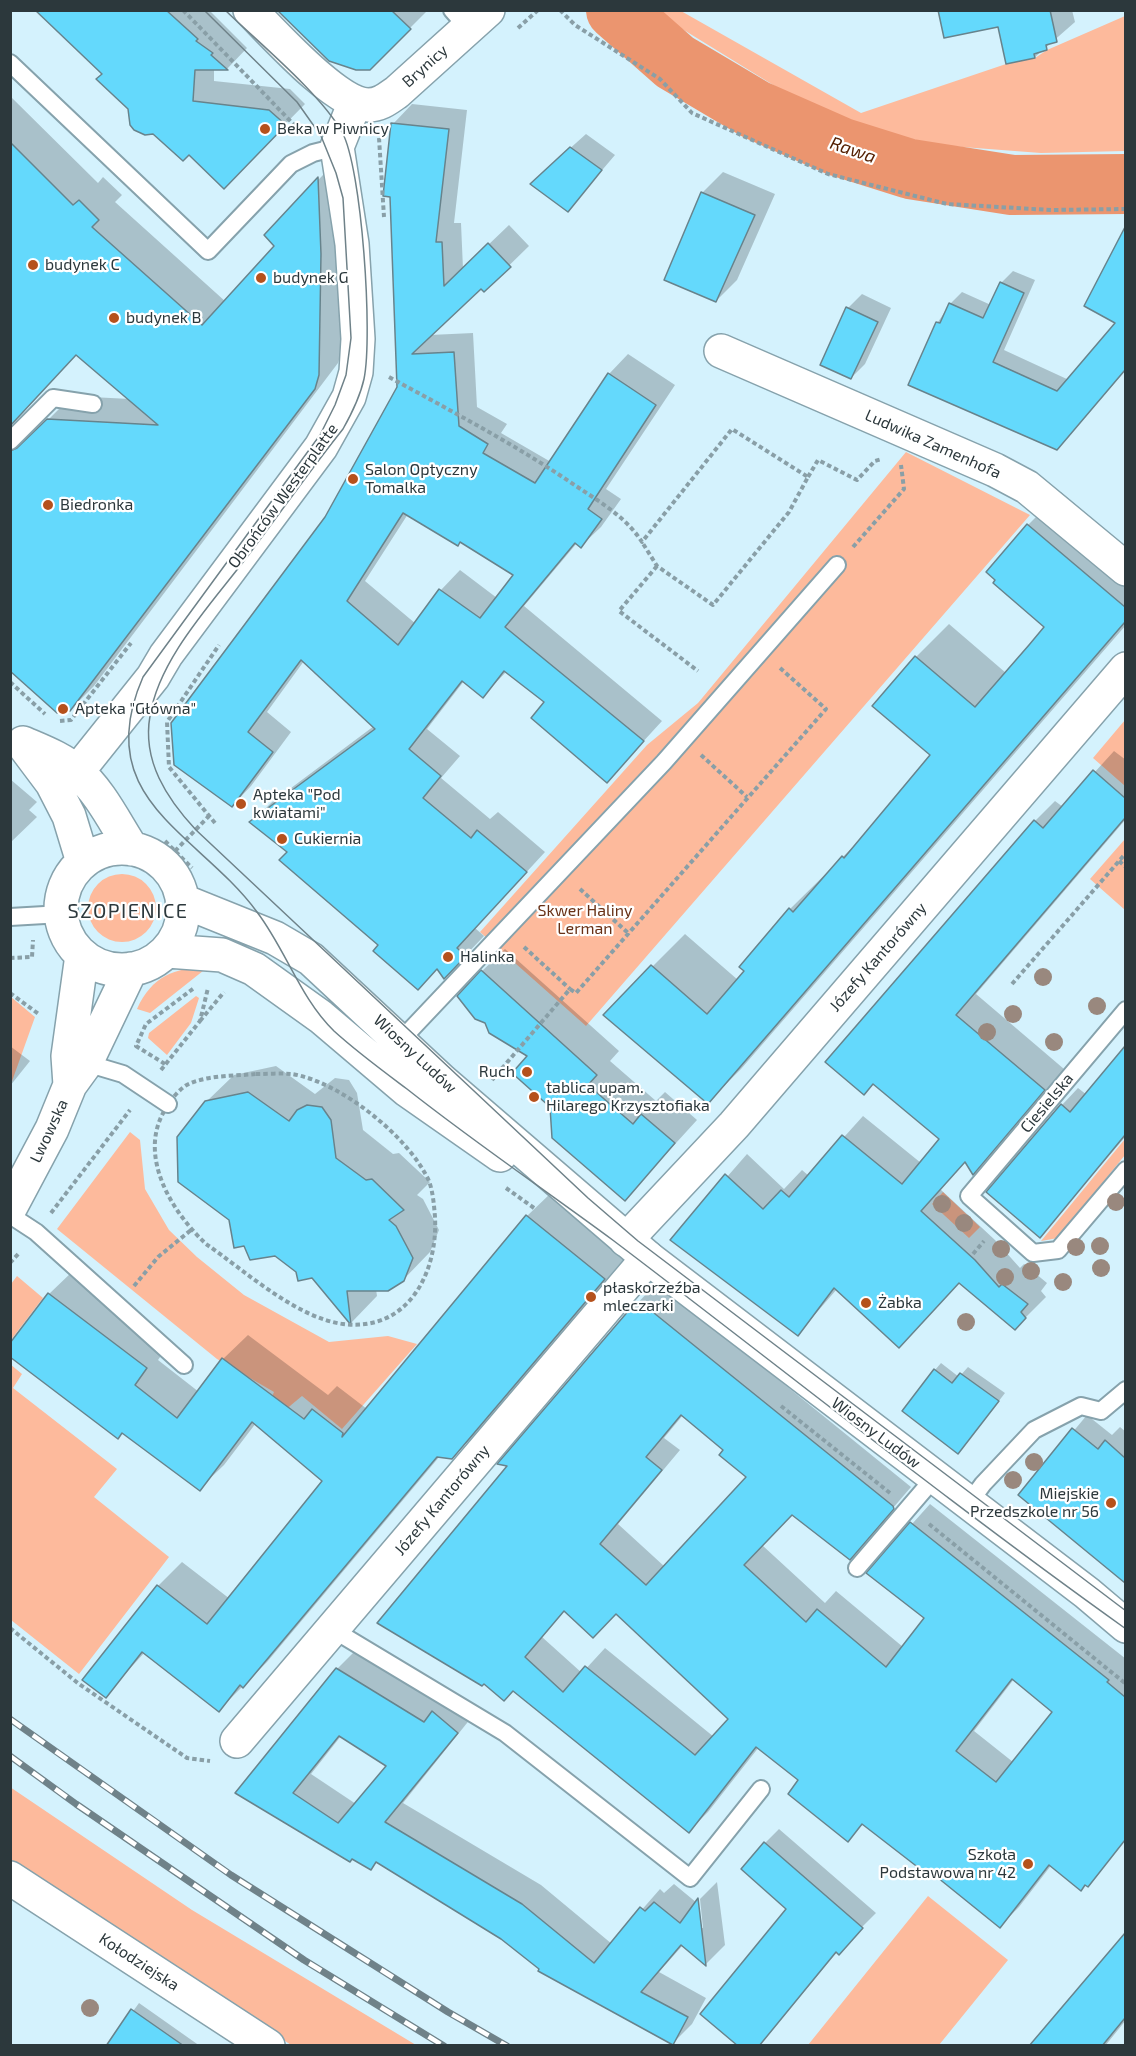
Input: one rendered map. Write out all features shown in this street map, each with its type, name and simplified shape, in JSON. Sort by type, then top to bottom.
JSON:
[{"type":"street","points":[[250,10],[327,84],[355,102],[337,147]]},
{"type":"street","name":"Brynicy","points":[[355,102],[382,103],[469,16]]},
{"type":"street","name":"Obrońców Westerplatte","points":[[77,772],[153,677],[166,655],[321,447],[349,397],[356,372],[358,339],[352,244],[337,147]]},
{"type":"street","name":"Ludwika Zamenhofa","points":[[722,351],[995,470],[1027,487],[1125,569]]},
{"type":"street","name":"Józefy Kantorówny","points":[[237,1741],[332,1629],[734,1125],[1125,669]]},
{"type":"street","points":[[16,738],[55,757],[77,772],[94,789],[132,849]]},
{"type":"street","points":[[16,738],[56,791],[77,834],[83,862]]},
{"type":"street","points":[[132,849],[160,861],[171,873],[183,901],[180,928],[167,951],[151,963],[131,969],[105,967],[82,955],[64,929],[62,902],[69,880],[83,862],[106,850],[132,849]]},
{"type":"street","name":"Wiosny Ludów","points":[[183,901],[275,938],[311,959],[400,1041],[637,1249]]},
{"type":"street","name":"Wiosny Ludów","points":[[167,951],[222,955],[254,969],[321,1017],[407,1090],[637,1249],[1087,1593],[1125,1626]]},
{"type":"street","name":"Lwowska","points":[[78,1074],[68,1056],[82,955]]},
{"type":"street","name":"Lwowska","points":[[10,1208],[131,969]]},
{"type":"street","name":"Kołodziejska","points":[[10,1878],[268,2046]]},
{"type":"lane","points":[[10,63],[208,251],[291,164],[313,153],[337,147]]},
{"type":"lane","points":[[10,441],[52,398],[93,404]]},
{"type":"lane","points":[[364,1054],[400,1041],[683,740],[837,565]]},
{"type":"lane","points":[[10,917],[62,914]]},
{"type":"lane","name":"Ciesielska","points":[[1125,1010],[969,1196],[1033,1252],[1058,1250],[1125,1170]]},
{"type":"lane","points":[[78,1074],[123,1074],[168,1104]]},
{"type":"lane","points":[[10,1215],[36,1232],[184,1365]]},
{"type":"lane","points":[[969,1503],[983,1484],[1034,1430],[1081,1406],[1101,1411],[1125,1390]]},
{"type":"lane","points":[[857,1568],[935,1478]]},
{"type":"lane","points":[[332,1629],[505,1733],[690,1878],[760,1789]]},
{"type":"path","points":[[183,10],[279,106]]},
{"type":"path","points":[[560,10],[575,25],[660,79],[692,113],[828,174],[947,204],[1051,210],[1125,208]]},
{"type":"path","points":[[389,377],[522,449],[610,509],[635,530],[657,566],[713,605],[789,512],[818,460],[857,480],[875,461],[891,456]]},
{"type":"path","points":[[642,542],[732,429],[808,477]]},
{"type":"path","points":[[657,566],[619,610],[698,671]]},
{"type":"path","points":[[505,929],[576,993],[826,709],[761,651]]},
{"type":"path","points":[[10,682],[53,721]]},
{"type":"path","points":[[683,740],[747,797]]},
{"type":"path","points":[[175,851],[209,816]]},
{"type":"path","points":[[1012,984],[1125,853]]},
{"type":"path","points":[[1119,861],[1125,867]]},
{"type":"path","points":[[560,871],[628,933]]},
{"type":"path","points":[[10,958],[32,957],[33,939]]},
{"type":"path","points":[[165,1064],[136,1046],[146,1024],[201,982]]},
{"type":"path","points":[[200,1021],[208,986]]},
{"type":"path","points":[[10,1263],[165,1064],[229,986]]},
{"type":"path","points":[[490,1083],[570,988]]},
{"type":"path","points":[[10,993],[40,1016]]},
{"type":"path","points":[[256,1074],[292,1074],[326,1085],[353,1101],[413,1154],[429,1182],[434,1204],[435,1227],[432,1260],[424,1283],[392,1316],[369,1323],[342,1324],[309,1314],[206,1244],[191,1230],[170,1199],[158,1173],[155,1144],[158,1120],[168,1104],[190,1083],[213,1078],[256,1074]]},
{"type":"path","points":[[497,1182],[542,1213]]},
{"type":"path","points":[[117,1305],[158,1257],[191,1230]]},
{"type":"path","points":[[775,1400],[1125,1684]]},
{"type":"path","points":[[10,1628],[79,1684],[187,1758],[214,1761],[237,1741]]},
{"type":"green space","points":[[653,11],[681,11],[861,113],[1006,64],[1035,58],[1047,50],[1125,16],[1125,151],[1041,153],[936,145],[861,126],[778,88]]},
{"type":"green space","name":"Skwer Haliny Lerman","points":[[906,452],[1030,515],[586,1026],[480,932],[647,745],[698,703]]},
{"type":"green space","points":[[1125,720],[1125,786],[1093,758]]},
{"type":"green space","points":[[1125,839],[1125,910],[1090,879]]},
{"type":"green space","points":[[122,874],[135,877],[146,884],[153,895],[156,908],[153,921],[146,932],[135,939],[122,942],[109,939],[98,932],[91,921],[88,908],[91,895],[98,884],[109,877]]},
{"type":"green space","points":[[208,967],[150,1013],[137,1009],[150,989],[165,976],[185,969]]},
{"type":"green space","points":[[196,996],[199,998],[191,1023],[167,1055],[148,1038],[149,1033]]},
{"type":"green space","points":[[11,997],[35,1017],[10,1084]]},
{"type":"green space","points":[[130,1132],[140,1140],[145,1189],[169,1230],[197,1257],[244,1295],[329,1342],[388,1336],[417,1344],[342,1429],[302,1396],[278,1416],[267,1408],[274,1392],[217,1359],[57,1229]]},
{"type":"green space","points":[[1125,1139],[1125,1155],[1058,1238],[1041,1241]]},
{"type":"green space","points":[[943,1192],[980,1227],[969,1238],[932,1204]]},
{"type":"green space","points":[[17,1276],[43,1298],[11,1340],[11,1284]]},
{"type":"green space","points":[[10,1364],[22,1374],[13,1388],[117,1469],[94,1497],[169,1557],[79,1674],[11,1620]]},
{"type":"green space","points":[[10,1787],[192,1910],[416,2045],[291,2045],[139,1942],[11,1860]]},
{"type":"green space","points":[[928,1896],[1008,1960],[939,2045],[808,2045]]},
{"type":"building","points":[[35,10],[166,10],[228,70],[195,70],[193,101],[269,110],[286,125],[224,189],[189,155],[183,161],[153,134],[145,135],[134,130],[130,125],[128,109],[96,79],[102,74]]},
{"type":"building","points":[[277,10],[391,10],[411,29],[370,70],[356,70],[329,61]]},
{"type":"building","points":[[938,10],[1050,10],[1057,42],[1046,45],[1047,50],[1034,54],[1035,58],[1006,64],[998,27],[944,38]]},
{"type":"building","points":[[391,123],[449,129],[436,242],[442,242],[444,286],[488,243],[511,267],[484,292],[481,289],[412,354],[454,352],[459,426],[488,444],[483,453],[535,483],[608,373],[656,405],[588,509],[602,519],[581,548],[575,543],[505,627],[644,741],[607,783],[531,718],[544,702],[504,671],[483,698],[462,681],[409,749],[441,776],[423,798],[471,838],[477,830],[527,872],[457,948],[466,956],[444,979],[437,969],[418,990],[373,951],[378,945],[279,860],[287,852],[249,822],[375,729],[301,660],[248,732],[273,752],[232,807],[174,765],[171,723],[325,517],[397,387],[390,197],[383,196]],"holes":[[[403,513],[458,546],[460,542],[513,575],[480,618],[439,589],[398,645],[347,601]]]},
{"type":"building","points":[[10,142],[73,205],[79,200],[99,220],[92,227],[202,325],[274,246],[264,235],[318,177],[321,254],[319,375],[315,389],[70,711],[57,713],[10,671],[10,451],[17,448],[47,419],[158,425],[76,355],[10,426]]},
{"type":"building","points":[[570,147],[602,170],[568,212],[530,184]]},
{"type":"building","points":[[701,192],[755,215],[716,302],[664,280]]},
{"type":"building","points":[[1125,227],[1125,370],[1057,450],[908,385],[936,322],[940,323],[949,303],[983,318],[1000,282],[1024,293],[993,362],[1057,391],[1115,323],[1084,306]]},
{"type":"building","points":[[846,307],[878,322],[851,379],[820,365]]},
{"type":"building","points":[[1027,524],[1125,607],[1125,622],[708,1104],[603,1015],[651,965],[707,1014],[744,971],[739,967],[789,908],[793,912],[842,856],[844,858],[930,755],[872,706],[915,656],[975,707],[1029,645],[1044,627],[993,583],[995,580],[986,572]]},
{"type":"building","points":[[1093,770],[1125,798],[1125,818],[956,1015],[1045,1090],[973,1175],[965,1162],[921,1211],[975,1260],[999,1287],[1002,1284],[1028,1304],[1021,1312],[1026,1318],[1015,1330],[959,1283],[899,1348],[834,1288],[798,1336],[670,1240],[725,1174],[763,1209],[781,1190],[789,1197],[842,1135],[902,1184],[939,1139],[873,1084],[864,1095],[825,1062],[1034,820],[1043,828]]},
{"type":"building","points":[[481,970],[597,1075],[588,1085],[633,1124],[641,1114],[675,1143],[625,1201],[552,1138],[550,1107],[512,1073],[527,1056],[489,1033],[485,1023],[475,1019],[457,996]]},
{"type":"building","points":[[1125,1046],[1125,1135],[1040,1238],[986,1192],[1061,1104],[1070,1112]]},
{"type":"building","points":[[248,1092],[289,1121],[297,1110],[307,1105],[322,1107],[331,1120],[336,1158],[366,1180],[372,1179],[404,1210],[389,1220],[396,1226],[413,1258],[404,1281],[388,1291],[347,1291],[351,1325],[312,1278],[298,1281],[296,1272],[275,1256],[250,1260],[244,1246],[234,1248],[229,1220],[178,1182],[177,1137],[205,1101]]},
{"type":"building","points":[[526,1215],[605,1279],[452,1459],[437,1457],[243,1688],[240,1685],[219,1712],[142,1652],[106,1698],[82,1680],[157,1585],[207,1624],[322,1481],[252,1422],[200,1491],[122,1433],[118,1439],[10,1357],[10,1343],[48,1293],[147,1368],[135,1385],[177,1418],[222,1358],[304,1419],[312,1409],[343,1433],[342,1437]]},
{"type":"building","points":[[630,1309],[649,1309],[893,1506],[894,1509],[850,1560],[792,1515],[744,1565],[806,1622],[817,1609],[886,1667],[924,1618],[866,1573],[910,1522],[1109,1680],[1107,1682],[1125,1697],[1125,1840],[1088,1887],[1085,1885],[1081,1891],[1049,1865],[1000,1928],[927,1869],[924,1872],[862,1824],[848,1842],[788,1794],[798,1780],[756,1747],[689,1833],[513,1691],[504,1701],[484,1684],[482,1686],[377,1623],[507,1466],[497,1464]],"holes":[[[681,1415],[723,1450],[719,1455],[746,1477],[646,1585],[600,1544],[662,1470],[646,1457]],[[564,1611],[593,1638],[616,1614],[728,1719],[695,1755],[585,1666],[563,1692],[525,1657]],[[1012,1679],[1052,1712],[996,1782],[956,1751]]]},
{"type":"building","points":[[934,1369],[952,1383],[960,1373],[999,1401],[958,1454],[902,1411]]},
{"type":"building","points":[[1072,1428],[1098,1449],[1105,1440],[1125,1458],[1125,1583],[1018,1495]]},
{"type":"building","points":[[336,1668],[424,1722],[432,1711],[458,1733],[385,1822],[522,1904],[594,1963],[640,1907],[645,1911],[654,1902],[680,1923],[698,1898],[706,1966],[681,1945],[641,1992],[688,2017],[673,2045],[538,1971],[539,1969],[501,1939],[376,1862],[371,1870],[352,1859],[350,1862],[235,1793]],"holes":[[[339,1736],[386,1766],[338,1823],[293,1793]]]},
{"type":"building","points":[[764,1842],[863,1928],[839,1955],[836,1952],[759,2046],[738,2046],[700,2014],[786,1909],[741,1869]]},
{"type":"building","points":[[1125,1933],[1125,2018],[1102,2046],[1029,2046]]},
{"type":"building","points":[[131,2009],[184,2046],[106,2046]]},
{"type":"waterway","name":"Rawa","points":[[616,10],[675,62],[756,110],[840,147],[910,169],[1012,185],[1126,184]]},
{"type":"tram line","points":[[204,10],[297,102],[321,136],[343,198],[351,338],[346,375],[335,405],[320,435],[143,677],[130,719],[130,754],[140,785],[158,811],[233,884],[257,912],[312,1004],[343,1039],[458,1128],[614,1241],[996,1534],[1126,1629]]},
{"type":"tram line","points":[[225,10],[304,85],[342,132],[349,151],[360,215],[366,291],[366,358],[360,392],[343,429],[190,630],[164,672],[155,694],[148,733],[153,764],[159,778],[175,805],[196,830],[588,1198],[638,1241],[1126,1611]]},
{"type":"railway","points":[[10,1719],[231,1875],[448,2012],[507,2046]]},
{"type":"railway","points":[[10,1756],[76,1804],[304,1960],[444,2046]]},
{"type":"place","name":"Beka w Piwnicy","points":[[265,129]]},
{"type":"place","name":"budynek C","points":[[33,265]]},
{"type":"place","name":"budynek G","points":[[261,278]]},
{"type":"place","name":"budynek B","points":[[114,318]]},
{"type":"place","name":"Salon Optyczny Tomalka","points":[[353,479]]},
{"type":"place","name":"Biedronka","points":[[48,505]]},
{"type":"place","name":"Apteka \"Główna\"","points":[[63,709]]},
{"type":"place","name":"Apteka \"Pod kwiatami\"","points":[[241,804]]},
{"type":"place","name":"Cukiernia","points":[[282,839]]},
{"type":"place","name":"Halinka","points":[[448,957]]},
{"type":"place","name":"Ruch","points":[[527,1072]]},
{"type":"place","name":"tablica upam. Hilarego Krzysztofiaka","points":[[534,1097]]},
{"type":"place","name":"płaskorzeźba mleczarki","points":[[591,1297]]},
{"type":"place","name":"Żabka","points":[[866,1303]]},
{"type":"place","name":"Miejskie Przedszkole nr 56","points":[[1111,1503]]},
{"type":"place","name":"Szkoła Podstawowa nr 42","points":[[1028,1864]]},
{"type":"district","name":"SZOPIENICE","points":[[128,911]]}]
